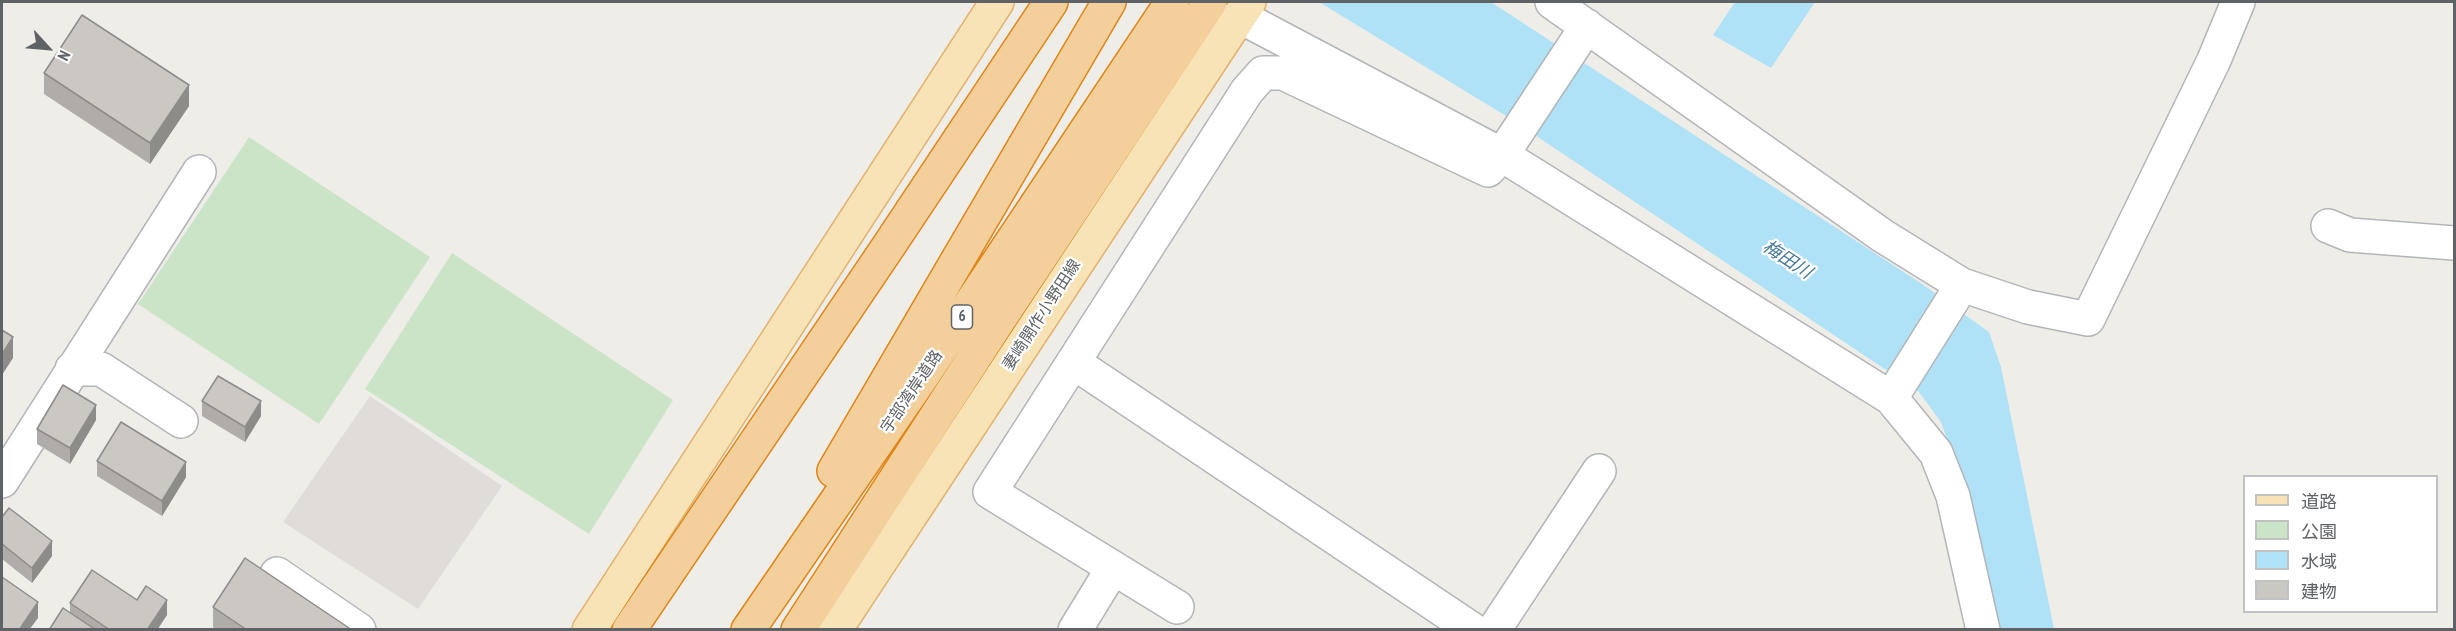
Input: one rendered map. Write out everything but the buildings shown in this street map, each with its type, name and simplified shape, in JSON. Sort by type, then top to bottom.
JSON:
[{"type":"highway","points":[[628,630],[1051,2]]},
{"type":"highway","name":"宇部湾岸道路","points":[[739,630],[1109,2]]},
{"type":"highway","name":"宇部湾岸道路","points":[[748,630],[921,378],[1172,2]]},
{"type":"highway","points":[[798,630],[998,321],[1210,2]]},
{"type":"main road","points":[[589,630],[997,2]]},
{"type":"main road","name":"妻崎開作小野田線","points":[[836,630],[1245,8]]},
{"type":"street","points":[[1552,2],[1578,38],[1883,236],[1960,290],[2088,319],[2214,60],[2238,2]]},
{"type":"street","points":[[1245,8],[1508,147],[1896,391],[1936,453],[1953,496],[1983,630]]},
{"type":"street","points":[[1177,608],[990,492],[1247,91],[1263,73],[1282,73],[1488,170],[1508,147],[1578,38]]},
{"type":"street","points":[[6,464],[72,369],[199,172]]},
{"type":"street","points":[[2328,226],[2350,235],[2454,243]]},
{"type":"street","points":[[1896,391],[1960,290]]},
{"type":"street","points":[[1073,362],[1473,630]]},
{"type":"street","points":[[72,369],[101,369],[181,421]]},
{"type":"street","points":[[1494,630],[1599,471]]},
{"type":"street","points":[[1075,630],[1113,568]]},
{"type":"street","points":[[277,574],[359,630]]},
{"type":"shaded area","points":[[370,396],[502,486],[418,609],[283,522]]},
{"type":"green space","points":[[249,137],[430,257],[319,424],[138,304]]},
{"type":"green space","points":[[452,253],[673,400],[589,534],[365,389]]},
{"type":"water","name":"梅田川","points":[[1319,2],[1491,2],[1925,286],[1989,332],[2001,367],[2054,629],[1993,629],[1956,465],[1941,422],[1919,392],[1511,119]]},
{"type":"water","points":[[1735,2],[1815,2],[1771,68],[1713,35]]}]
